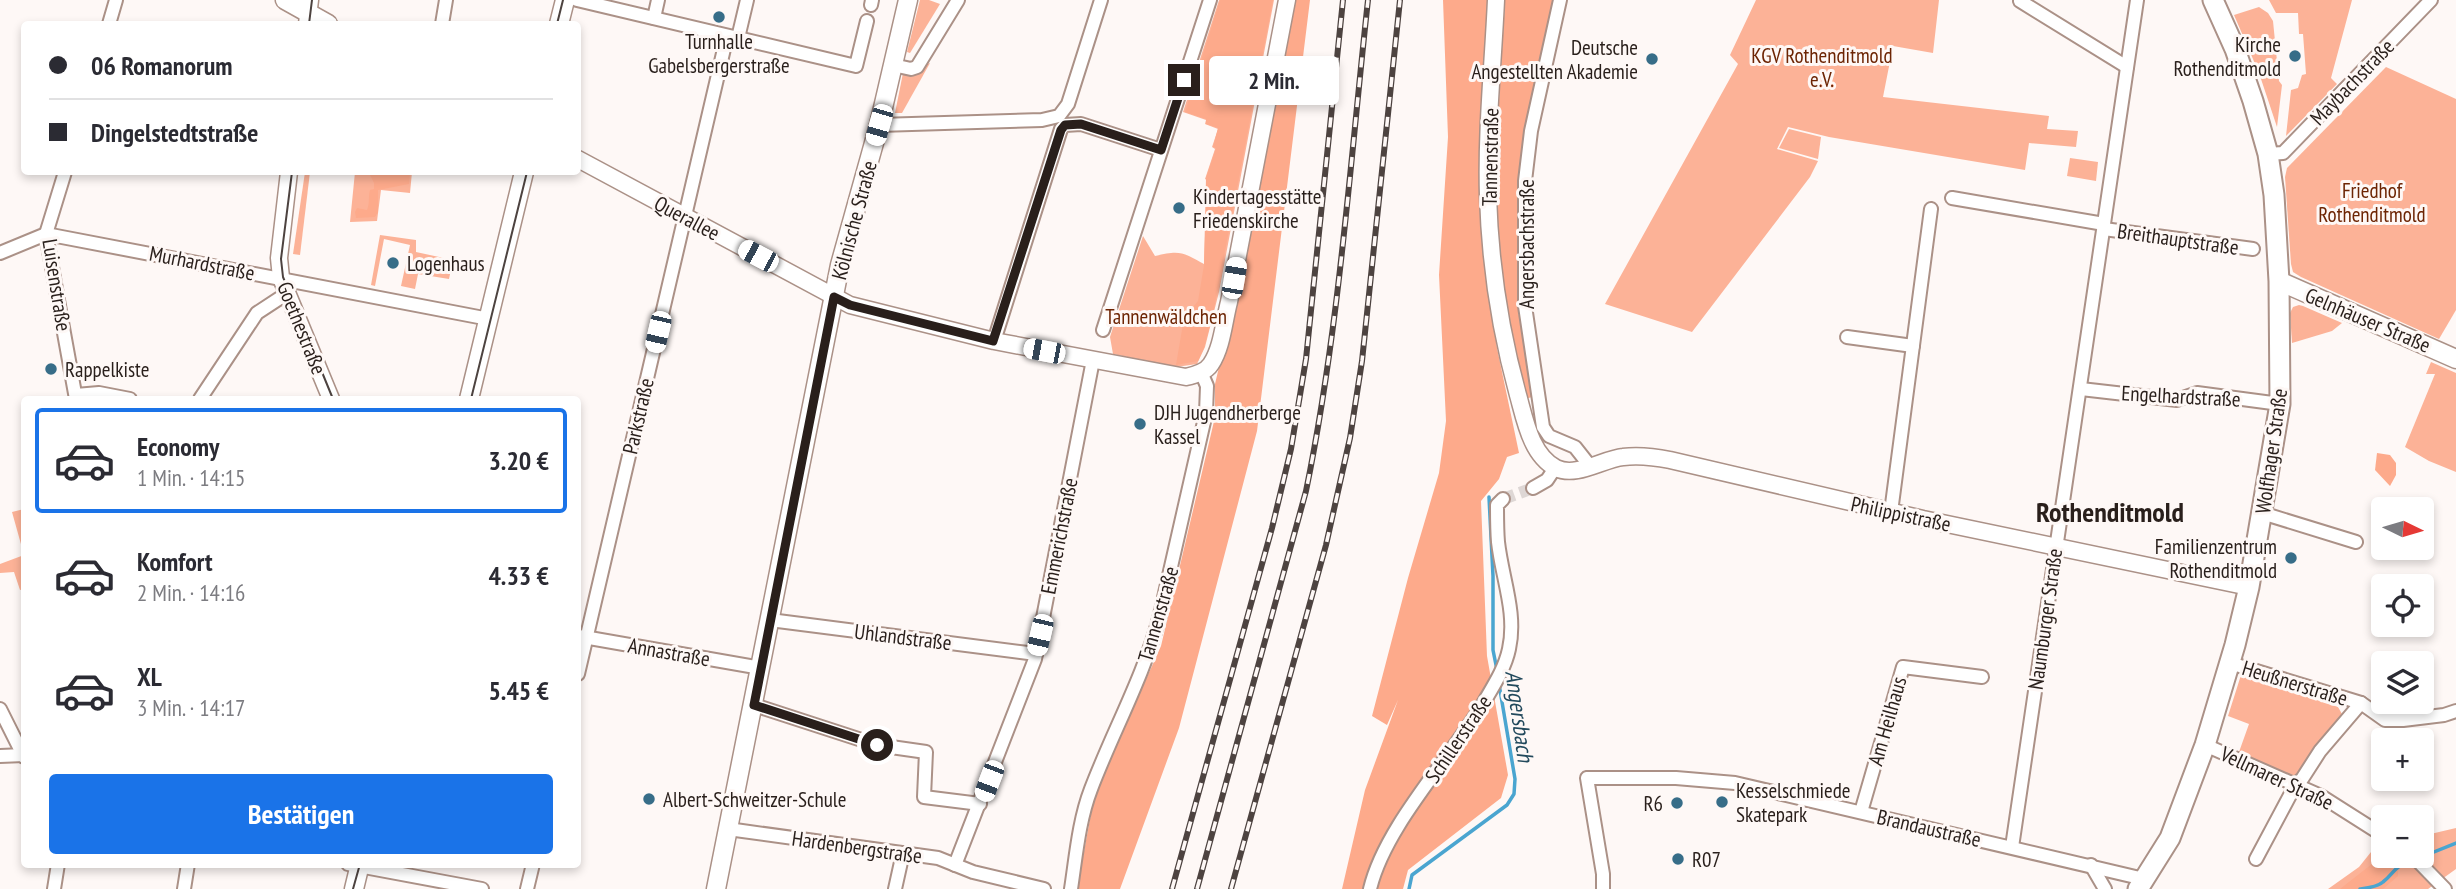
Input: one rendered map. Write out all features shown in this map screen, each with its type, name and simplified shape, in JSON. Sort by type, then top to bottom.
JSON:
[{"type":"main road","points":[[285,0],[308,13]]},
{"type":"main road","points":[[560,21],[565,0]]},
{"type":"main road","name":"Kölnische Straße","points":[[716,889],[840,265],[879,125],[908,0]]},
{"type":"main road","name":"Wolfhager Straße","points":[[2141,884],[2169,838],[2205,745],[2230,663],[2249,587],[2280,404],[2279,281],[2269,155],[2244,75],[2213,0]]},
{"type":"main road","points":[[470,396],[523,175]]},
{"type":"main road","name":"Gelnhäuser Straße","points":[[2279,281],[2456,359]]},
{"type":"main road","points":[[344,889],[353,868]]},
{"type":"main road","points":[[354,868],[354,889]]},
{"type":"street","points":[[109,21],[116,0]]},
{"type":"street","points":[[442,21],[446,0]]},
{"type":"street","points":[[578,0],[856,66],[867,21]]},
{"type":"street","points":[[654,18],[658,0]]},
{"type":"street","name":"Parkstraße","points":[[582,637],[685,217],[733,37],[747,0]]},
{"type":"street","points":[[893,65],[911,69],[917,66],[958,0]]},
{"type":"street","points":[[879,125],[1042,120],[1059,116],[1064,111],[1101,0]]},
{"type":"street","points":[[1103,330],[1210,0]]},
{"type":"street","name":"Tannenstraße","points":[[1071,889],[1082,819],[1090,792],[1153,646],[1206,413],[1206,369],[1229,302],[1287,0]]},
{"type":"street","name":"Tannenstraße","points":[[1496,0],[1488,195],[1493,271],[1501,326],[1525,420],[1541,456],[1555,468]]},
{"type":"street","name":"Angersbachstraße","points":[[1560,0],[1531,131],[1525,181],[1525,306],[1543,427],[1549,436],[1575,447],[1590,466]]},
{"type":"street","name":"Naumburger Straße","points":[[2012,847],[2137,0]]},
{"type":"street","name":"Maybachstraße","points":[[2269,155],[2283,153],[2431,0]]},
{"type":"street","points":[[2020,1],[2127,66]]},
{"type":"street","points":[[993,341],[1058,137],[1065,125],[1081,124],[1161,150]]},
{"type":"street","name":"Querallee","points":[[581,161],[850,305],[993,341],[1176,376],[1186,377],[1206,369]]},
{"type":"street","name":"Luisenstraße","points":[[64,175],[46,234],[76,396]]},
{"type":"street","name":"Goethestraße","points":[[289,175],[280,249],[287,285],[330,396]]},
{"type":"street","points":[[1952,198],[2104,226]]},
{"type":"street","points":[[1891,512],[1931,209]]},
{"type":"street","name":"Breithauptstraße","points":[[2104,226],[2253,249]]},
{"type":"street","points":[[0,253],[46,234]]},
{"type":"street","name":"Murhardstraße","points":[[46,234],[287,285],[489,319]]},
{"type":"street","points":[[202,396],[257,313],[287,285]]},
{"type":"street","points":[[1847,337],[1913,346]]},
{"type":"street","name":"Emmerichstraße","points":[[955,865],[1036,654],[1093,360]]},
{"type":"street","name":"Engelhardstraße","points":[[2081,389],[2177,400],[2197,393],[2280,404]]},
{"type":"street","points":[[82,396],[99,393],[114,396]]},
{"type":"street","name":"Philippistraße","points":[[1555,468],[1569,471],[1623,457],[1658,458],[1891,512],[2249,587]]},
{"type":"street","points":[[1533,488],[1547,481],[1555,468]]},
{"type":"street","name":"Schillerstraße","points":[[1370,889],[1383,853],[1502,672],[1512,625],[1499,542],[1497,505],[1503,499]]},
{"type":"street","points":[[2262,513],[2356,542]]},
{"type":"street","name":"Uhlandstraße","points":[[771,620],[1036,654]]},
{"type":"street","name":"Annastraße","points":[[582,637],[761,668]]},
{"type":"street","name":"Heußnerstraße","points":[[2230,663],[2361,704],[2385,720],[2444,715],[2456,711]]},
{"type":"street","name":"Am Heilhaus","points":[[1861,812],[1903,667],[1982,677]]},
{"type":"street","points":[[2256,859],[2295,784],[2302,779],[2320,751],[2361,704]]},
{"type":"street","points":[[754,705],[877,745],[926,752],[924,797],[980,804]]},
{"type":"street","points":[[0,709],[21,750]]},
{"type":"street","name":"Vellmarer Straße","points":[[2205,745],[2320,796],[2371,828]]},
{"type":"street","points":[[0,756],[21,756]]},
{"type":"street","name":"Brandaustraße","points":[[1602,889],[1603,874],[1587,778],[1676,778],[1735,782],[2091,865],[2141,884]]},
{"type":"street","name":"Hardenbergstraße","points":[[728,829],[938,858],[983,878],[1044,889]]},
{"type":"street","points":[[895,889],[903,853]]},
{"type":"street","points":[[2091,865],[2105,889]]},
{"type":"street","points":[[54,889],[57,868]]},
{"type":"street","points":[[184,889],[187,868]]},
{"type":"street","points":[[370,868],[482,889]]},
{"type":"street","points":[[527,889],[532,868]]},
{"type":"street","points":[[2426,868],[2445,889]]},
{"type":"green space","points":[[920,0],[940,4],[910,53],[907,52]]},
{"type":"green space","name":"Tannenwäldchen","points":[[1219,0],[1274,0],[1219,292],[1205,347],[1197,364],[1176,367],[1113,354],[1110,337],[1143,236],[1155,256],[1181,253],[1204,264],[1205,179],[1215,149],[1212,147],[1218,129],[1205,124],[1206,120],[1183,112]]},
{"type":"green space","name":"KGV Rothenditmold e.V.","points":[[1756,0],[1939,0],[1933,53],[1893,46],[1883,97],[2049,116],[2047,129],[2078,131],[2076,147],[2029,143],[2025,170],[1829,137],[1788,127],[1777,149],[1818,161],[1810,177],[1692,332],[1605,304],[1738,64],[1730,55]]},
{"type":"green space","points":[[2269,0],[2352,0],[2331,78],[2337,84],[2286,136],[2291,90],[2298,88],[2302,75],[2306,74],[2303,34],[2299,34],[2298,13],[2276,13]]},
{"type":"green space","points":[[2259,7],[2268,13],[2273,21],[2279,81],[2282,85],[2277,127],[2259,73],[2234,15]]},
{"type":"green space","points":[[930,63],[902,113],[895,113],[903,73]]},
{"type":"green space","name":"Friedhof Rothenditmold","points":[[2386,67],[2456,99],[2456,310],[2439,339],[2301,277],[2293,272],[2291,264],[2285,177],[2287,168]]},
{"type":"green space","points":[[1789,129],[1821,137],[1818,159],[1779,148]]},
{"type":"green space","points":[[2070,158],[2098,162],[2096,181],[2067,176]]},
{"type":"green space","points":[[305,175],[310,175],[300,255],[293,254]]},
{"type":"green space","points":[[355,175],[412,175],[410,193],[381,190],[377,221],[350,222]]},
{"type":"green space","points":[[380,235],[416,240],[416,252],[453,260],[449,279],[418,274],[415,289],[401,286],[410,245],[384,239],[375,286],[371,285]]},
{"type":"green space","points":[[2299,305],[2342,323],[2332,331],[2292,343],[2290,313],[2293,307]]},
{"type":"green space","points":[[2431,362],[2456,373],[2456,472],[2405,447],[2435,374],[2426,374]]},
{"type":"green space","points":[[21,510],[21,544],[12,512]]},
{"type":"green space","points":[[21,556],[21,590],[14,572],[0,573],[0,564]]},
{"type":"green space","points":[[2241,675],[2338,707],[2342,714],[2296,778],[2239,752],[2249,724],[2228,716]]},
{"type":"green space","points":[[2456,828],[2456,869],[2428,889],[2328,889],[2359,867],[2371,852],[2371,868],[2434,868],[2434,833]]},
{"type":"shaded area","name":"Tannenwäldchen","points":[[1220,0],[1273,0],[1213,314],[1204,348],[1198,361],[1176,365],[1184,318],[1198,301],[1204,265],[1206,178],[1216,148],[1213,147],[1218,128],[1206,124],[1206,119],[1185,112]]},
{"type":"shaded area","points":[[1296,0],[1310,0],[1257,431],[1179,728],[1120,889],[1077,889],[1095,792],[1161,646],[1215,417],[1215,384]]},
{"type":"shaded area","points":[[1443,0],[1488,0],[1485,63],[1485,257],[1497,348],[1519,453],[1507,457],[1499,479],[1481,501],[1487,656],[1508,775],[1501,798],[1408,870],[1403,889],[1342,889],[1365,790],[1398,700],[1387,725],[1372,716],[1439,473],[1446,421],[1439,275],[1448,137]]},
{"type":"shaded area","points":[[1505,0],[1556,0],[1521,179],[1518,310],[1532,397],[1525,399],[1503,292],[1497,225],[1498,128]]},
{"type":"shaded area","points":[[370,175],[410,175],[409,184],[378,190],[378,212],[375,217],[356,218],[357,208],[367,210],[370,190],[374,189]]},
{"type":"shaded area","points":[[2377,453],[2390,455],[2396,463],[2396,475],[2390,486],[2375,470]]},
{"type":"shaded area","points":[[2371,865],[2371,868],[2398,871],[2398,876],[2383,889],[2340,889]]},
{"type":"waterway","name":"Angersbach","points":[[1489,497],[1493,650],[1497,670]]},
{"type":"waterway","name":"Angersbach","points":[[1409,889],[1412,875],[1507,805],[1514,794],[1515,779],[1499,684]]},
{"type":"waterway","points":[[2434,852],[2456,843]]},
{"type":"waterway","points":[[2360,889],[2381,884],[2397,868]]},
{"type":"tunnel","points":[[1503,499],[1533,488]]},
{"type":"tram line","points":[[309,21],[312,0]]},
{"type":"tram line","points":[[558,21],[563,0]]},
{"type":"tram line","points":[[292,175],[281,259],[283,277],[332,396]]},
{"type":"tram line","points":[[472,396],[526,175]]},
{"type":"tram line","points":[[353,889],[359,868]]},
{"type":"railway","points":[[1172,889],[1272,528],[1291,449],[1306,359],[1343,0]]},
{"type":"railway","points":[[1197,889],[1306,491],[1335,308],[1368,0]]},
{"type":"railway","points":[[1231,889],[1326,545],[1350,438],[1362,361],[1400,0]]},
{"type":"place","name":"Turnhalle Gabelsbergerstraße","points":[[719,17]]},
{"type":"place","name":"Kirche Rothenditmold","points":[[2295,56]]},
{"type":"place","name":"Deutsche Angestellten Akademie","points":[[1652,59]]},
{"type":"place","name":"Kindertagesstätte Friedenskirche","points":[[1179,208]]},
{"type":"place","name":"Logenhaus","points":[[393,263]]},
{"type":"place","name":"Rappelkiste","points":[[51,369]]},
{"type":"place","name":"DJH Jugendherberge Kassel","points":[[1140,424]]},
{"type":"place","name":"Familienzentrum Rothenditmold","points":[[2291,558]]},
{"type":"place","name":"Albert-Schweitzer-Schule","points":[[649,799]]},
{"type":"place","name":"Kesselschmiede Skatepark","points":[[1722,802]]},
{"type":"place","name":"R6","points":[[1677,803]]},
{"type":"place","name":"R07","points":[[1678,859]]},
{"type":"district","name":"Rothenditmold","points":[[2110,511]]},
{"type":"route","points":[[877,745],[754,705],[834,297],[850,305],[993,341],[1061,130],[1065,125],[1081,124],[1161,150],[1184,80]]}]
